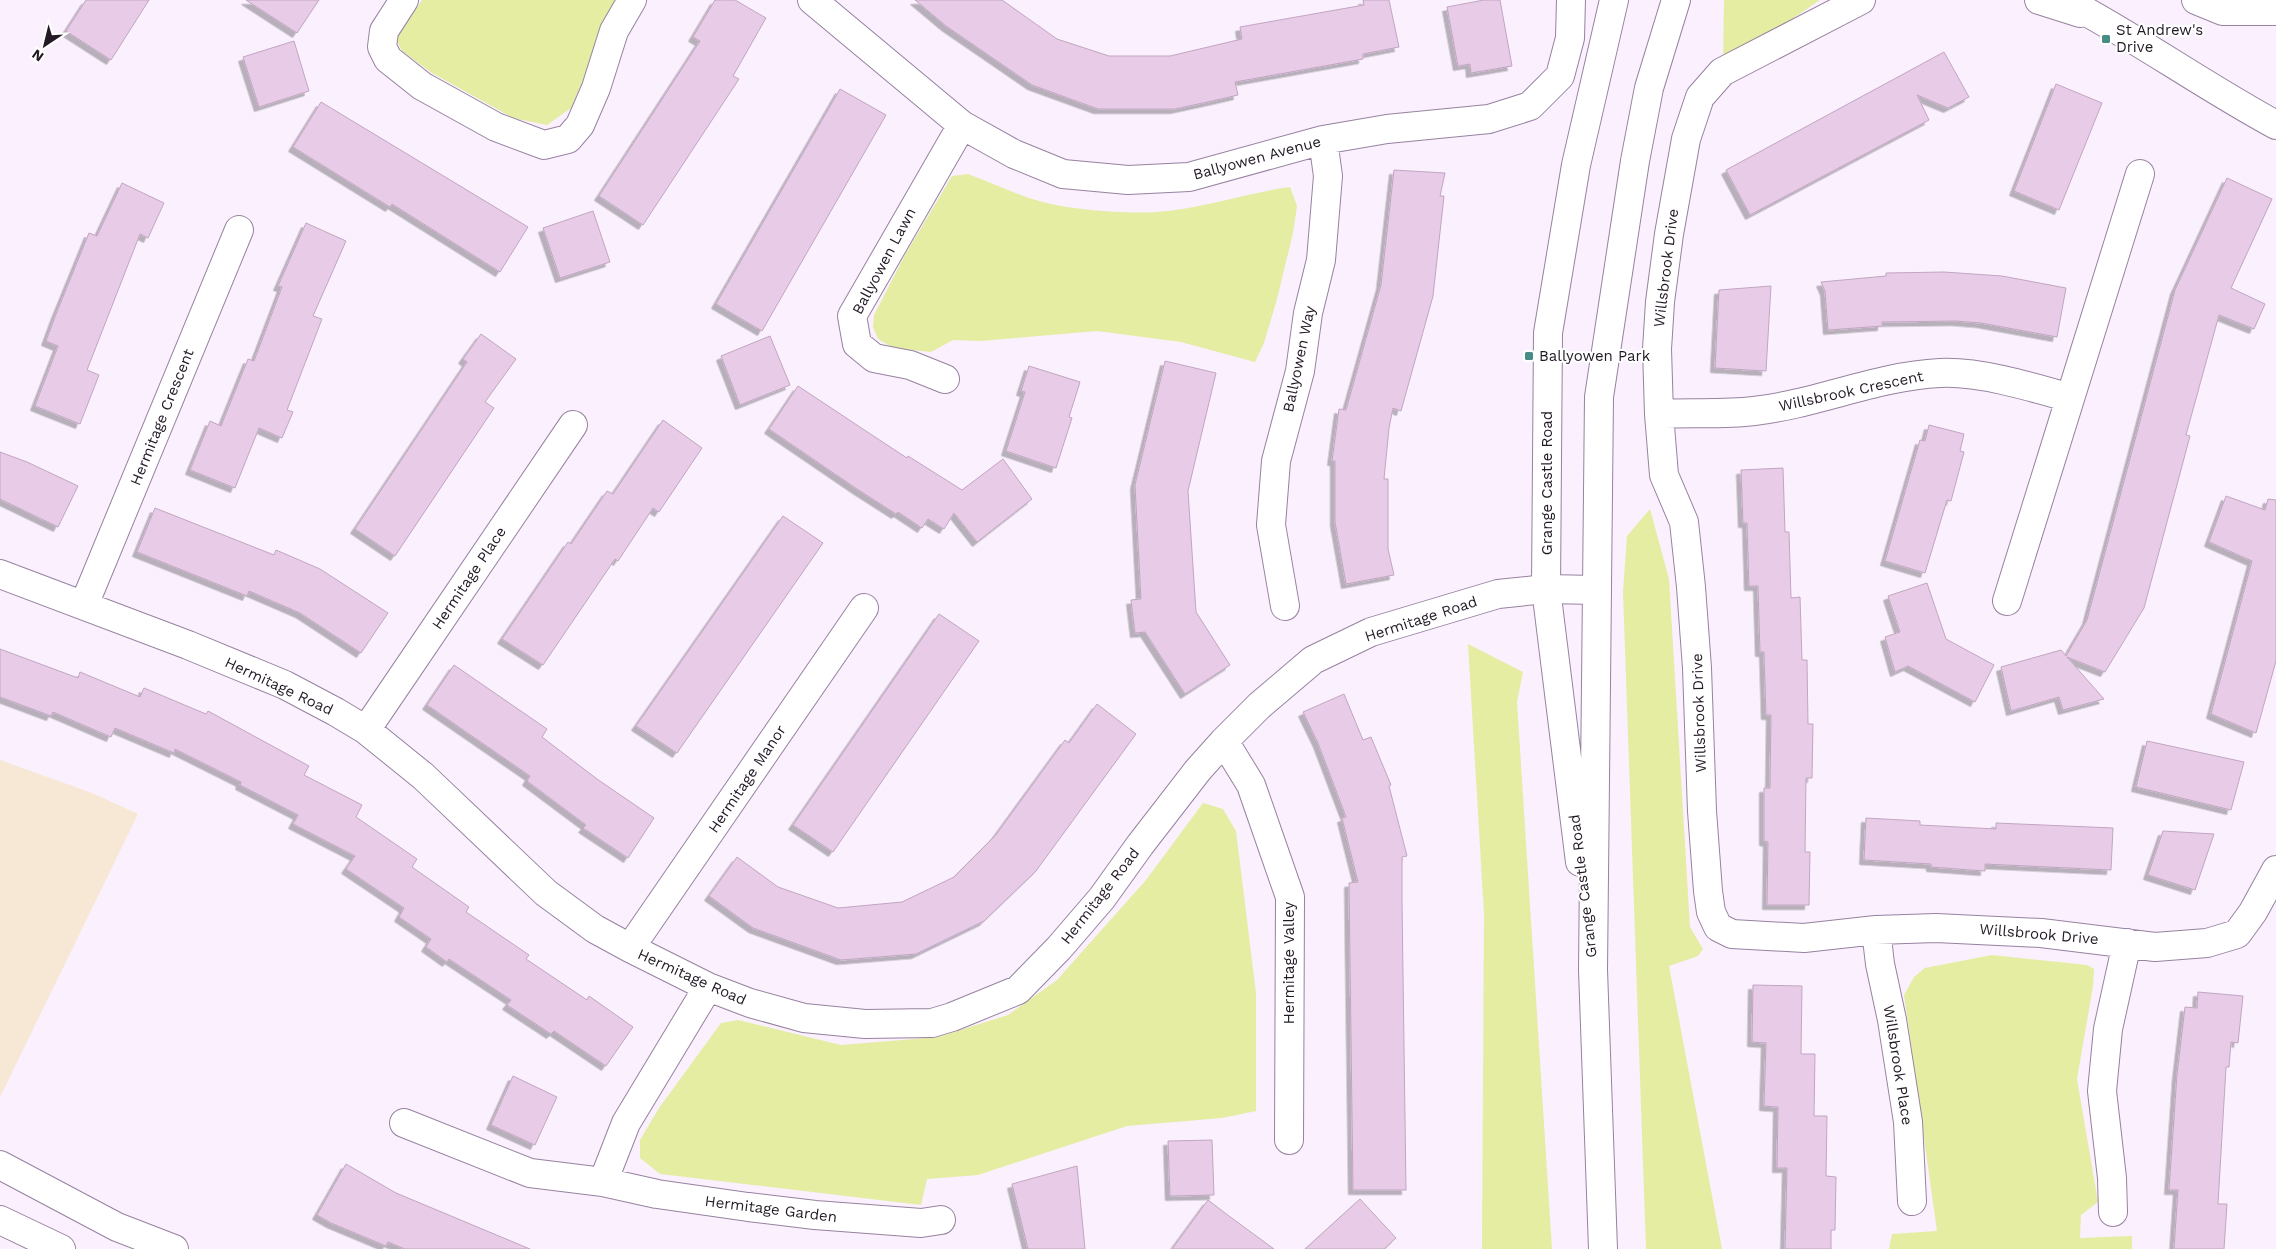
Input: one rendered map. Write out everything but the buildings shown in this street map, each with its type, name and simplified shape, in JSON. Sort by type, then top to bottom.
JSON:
[{"type":"main road","points":[[404,0],[384,31],[382,47],[388,59],[422,86],[488,122],[544,145],[568,138],[580,125],[596,88],[614,30],[632,0]]},
{"type":"main road","name":"Ballyowen Avenue","points":[[812,0],[962,125],[1014,154],[1064,174],[1128,180],[1189,177],[1323,140],[1387,129],[1488,119],[1530,106],[1560,76],[1570,38],[1571,0]]},
{"type":"main road","name":"Grange Castle Road","points":[[1593,970],[1546,589],[1548,333],[1576,165],[1614,0]]},
{"type":"main road","name":"Grange Castle Road","points":[[1603,1249],[1593,970],[1599,397],[1649,88],[1676,0]]},
{"type":"main road","name":"Willsbrook Drive","points":[[1860,0],[1722,72],[1700,97],[1686,139],[1669,234],[1657,337],[1658,414],[1664,474],[1684,522],[1688,555],[1698,668],[1702,811],[1708,891],[1711,912],[1718,927],[1732,934],[1804,938],[1876,930],[1983,929],[2081,937],[2155,948],[2182,946],[2207,943],[2237,934],[2253,912],[2276,870]]},
{"type":"main road","points":[[2039,0],[2101,19]]},
{"type":"main road","points":[[2065,0],[2274,119]]},
{"type":"main road","points":[[2196,0],[2224,11],[2276,11]]},
{"type":"main road","name":"Ballyowen Lawn","points":[[945,379],[910,366],[874,358],[857,344],[852,316],[962,125]]},
{"type":"main road","name":"Ballyowen Way","points":[[1285,606],[1271,525],[1276,461],[1300,371],[1308,313],[1321,260],[1328,176],[1323,140]]},
{"type":"main road","points":[[2007,601],[2140,174]]},
{"type":"main road","name":"Hermitage Crescent","points":[[84,605],[239,230]]},
{"type":"main road","name":"Willsbrook Crescent","points":[[1658,414],[1753,412],[1832,396],[1891,380],[1941,373],[1968,374],[2037,388],[2070,398]]},
{"type":"main road","name":"Hermitage Place","points":[[366,730],[573,425]]},
{"type":"main road","name":"Hermitage Road","points":[[0,574],[84,605],[285,686],[336,712],[366,730],[423,776],[546,893],[595,929],[630,948],[708,987],[750,1003],[804,1018],[865,1024],[932,1023],[952,1017],[1018,990],[1059,948],[1102,898],[1198,770],[1224,740],[1258,706],[1313,660],[1363,636],[1498,594],[1546,589],[1597,590]]},
{"type":"main road","name":"Hermitage Manor","points":[[630,948],[864,608]]},
{"type":"main road","name":"Hermitage Valley","points":[[1224,740],[1251,785],[1290,896],[1289,1140]]},
{"type":"main road","name":"Willsbrook Place","points":[[1876,930],[1880,964],[1892,1020],[1908,1122],[1912,1200]]},
{"type":"main road","points":[[2113,1212],[2111,1170],[2102,1091],[2108,1029],[2127,943]]},
{"type":"main road","points":[[603,1182],[626,1123],[708,987]]},
{"type":"main road","name":"Hermitage Garden","points":[[404,1123],[530,1173],[603,1182],[657,1194],[815,1215],[920,1223],[941,1220]]},
{"type":"main road","points":[[0,1165],[117,1227],[174,1249]]},
{"type":"main road","points":[[0,1220],[61,1249]]},
{"type":"shaded area","points":[[0,760],[92,793],[138,814],[0,1097]]},
{"type":"green space","points":[[422,0],[617,0],[571,108],[547,125],[513,118],[432,73],[402,51],[396,39]]},
{"type":"green space","points":[[1724,0],[1820,0],[1723,66]]},
{"type":"green space","points":[[968,174],[1039,201],[1066,207],[1113,212],[1173,210],[1290,187],[1297,206],[1293,233],[1277,299],[1264,343],[1255,362],[1181,342],[1097,331],[981,341],[953,340],[931,352],[893,348],[878,339],[873,327],[874,315],[905,255],[952,176]]},
{"type":"green space","points":[[1650,509],[1669,579],[1690,927],[1703,949],[1698,956],[1669,966],[1722,1249],[1646,1249],[1623,592],[1627,536]]},
{"type":"green space","points":[[1468,644],[1523,672],[1517,702],[1552,1249],[1482,1249],[1484,914]]},
{"type":"green space","points":[[1203,803],[1223,809],[1236,831],[1256,993],[1256,1111],[1222,1118],[1127,1126],[978,1175],[927,1179],[921,1205],[660,1174],[640,1158],[640,1140],[659,1108],[721,1023],[738,1020],[841,1045],[938,1037],[1008,1015],[1057,980],[1146,880]]},
{"type":"green space","points":[[1992,955],[2087,965],[2094,969],[2093,986],[2077,1079],[2098,1202],[2081,1215],[2080,1238],[2132,1236],[2132,1249],[1889,1249],[1892,1234],[1937,1231],[1904,995],[1914,977],[1925,968]]},
{"type":"place","name":"St Andrew's Drive","points":[[2106,39]]},
{"type":"place","name":"Ballyowen Park","points":[[1529,356]]}]
